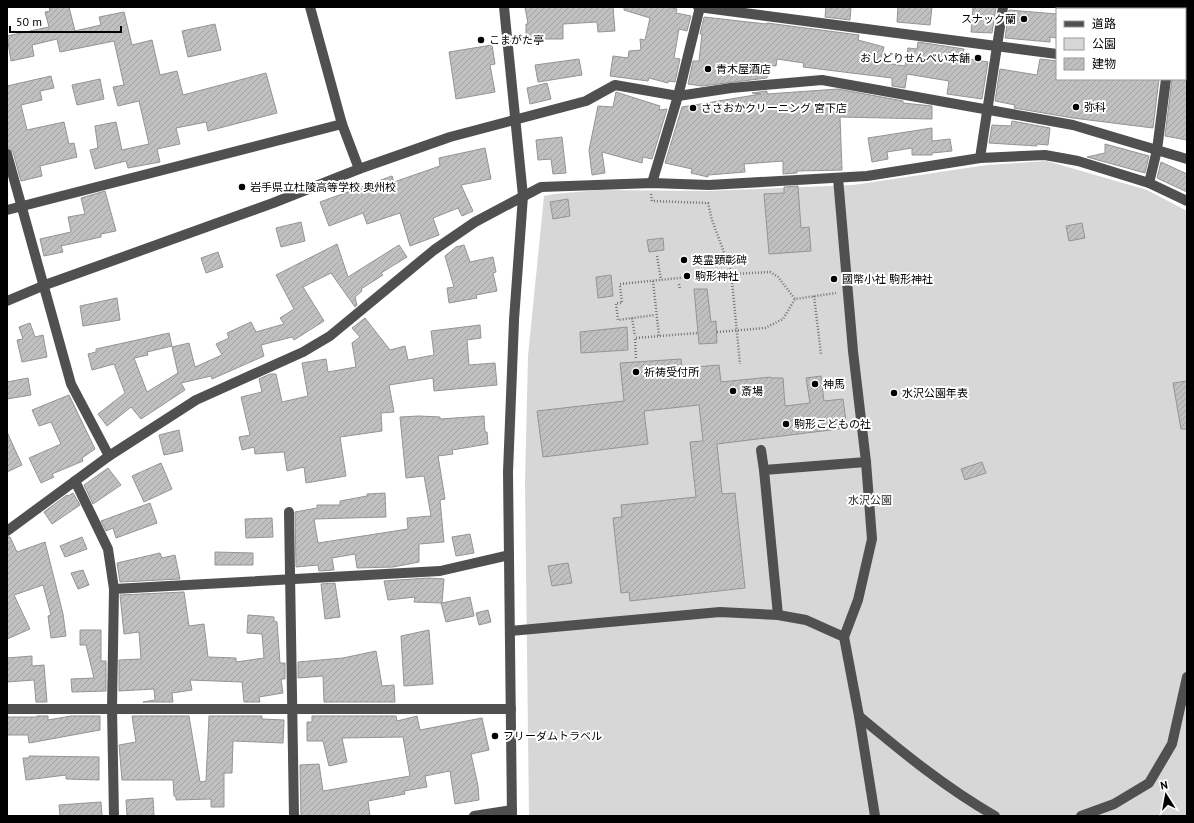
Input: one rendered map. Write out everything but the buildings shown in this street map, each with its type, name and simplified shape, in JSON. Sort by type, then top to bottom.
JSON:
[{"type":"street","points":[[310,7],[342,124],[359,169]]},
{"type":"street","points":[[474,816],[512,813],[508,472],[514,320],[523,196],[504,7]]},
{"type":"street","points":[[651,183],[678,96],[700,7],[1056,54]]},
{"type":"street","points":[[980,158],[1003,7]]},
{"type":"street","points":[[7,301],[45,285],[272,203],[359,169],[450,137],[586,101],[615,85],[678,96],[731,88],[822,80],[988,108],[1073,125],[1187,159]]},
{"type":"street","points":[[1149,183],[1157,150],[1166,80]]},
{"type":"street","points":[[7,210],[342,124]]},
{"type":"street","points":[[7,154],[45,285],[71,384],[109,456]]},
{"type":"street","points":[[7,531],[109,456],[196,400],[303,352],[330,336],[434,250],[475,222],[541,187],[651,183],[709,185],[838,178],[867,176],[980,158],[1045,155],[1078,161],[1149,183],[1187,202]]},
{"type":"street","points":[[838,178],[853,350],[866,462],[872,539],[858,600],[844,637],[859,716],[875,816]]},
{"type":"street","points":[[761,450],[778,615]]},
{"type":"street","points":[[764,470],[866,462]]},
{"type":"street","points":[[74,481],[108,549],[114,589],[112,708],[114,816]]},
{"type":"street","points":[[289,512],[294,816]]},
{"type":"street","points":[[114,589],[289,578],[440,571],[509,555]]},
{"type":"street","points":[[510,631],[720,612],[778,615],[806,620],[844,637]]},
{"type":"street","points":[[1081,816],[1114,804],[1149,783],[1172,744],[1187,677]]},
{"type":"street","points":[[7,709],[511,709]]},
{"type":"street","points":[[859,716],[900,751],[970,802],[995,816]]},
{"type":"path","points":[[651,183],[652,201],[708,203],[712,220],[727,258],[731,274],[740,364]]},
{"type":"path","points":[[657,256],[661,280]]},
{"type":"path","points":[[698,276],[770,272],[778,276],[795,299]]},
{"type":"path","points":[[655,315],[618,320],[616,303],[622,303],[620,285],[689,277]]},
{"type":"path","points":[[653,281],[659,336]]},
{"type":"path","points":[[679,284],[680,290]]},
{"type":"path","points":[[795,299],[826,294]]},
{"type":"path","points":[[814,296],[821,354]]},
{"type":"path","points":[[717,332],[765,328],[783,319],[795,299]]},
{"type":"path","points":[[632,318],[634,336]]},
{"type":"path","points":[[636,358],[635,338],[698,333]]},
{"type":"green space","name":"水沢公園","points":[[1047,161],[1147,190],[1187,211],[1187,816],[529,816],[525,484],[528,356],[544,196],[599,190],[707,191],[853,185],[987,165]]},
{"type":"place","name":"スナック蘭","points":[[1024,19]]},
{"type":"place","name":"こまがた亭","points":[[481,40]]},
{"type":"place","name":"おしどりせんべい本舗","points":[[978,58]]},
{"type":"place","name":"青木屋酒店","points":[[708,69]]},
{"type":"place","name":"弥科","points":[[1076,107]]},
{"type":"place","name":"ささおかクリーニング 宮下店","points":[[693,108]]},
{"type":"place","name":"岩手県立杜陵高等学校 奥州校","points":[[242,187]]},
{"type":"place","name":"英霊顕彰碑","points":[[684,260]]},
{"type":"place","name":"駒形神社","points":[[687,276]]},
{"type":"place","name":"國幣小社 駒形神社","points":[[834,279]]},
{"type":"place","name":"祈祷受付所","points":[[636,372]]},
{"type":"place","name":"神馬","points":[[815,384]]},
{"type":"place","name":"斎場","points":[[733,391]]},
{"type":"place","name":"水沢公園年表","points":[[894,393]]},
{"type":"place","name":"駒形こどもの社","points":[[786,424]]},
{"type":"place","name":"フリーダムトラベル","points":[[495,736]]}]
